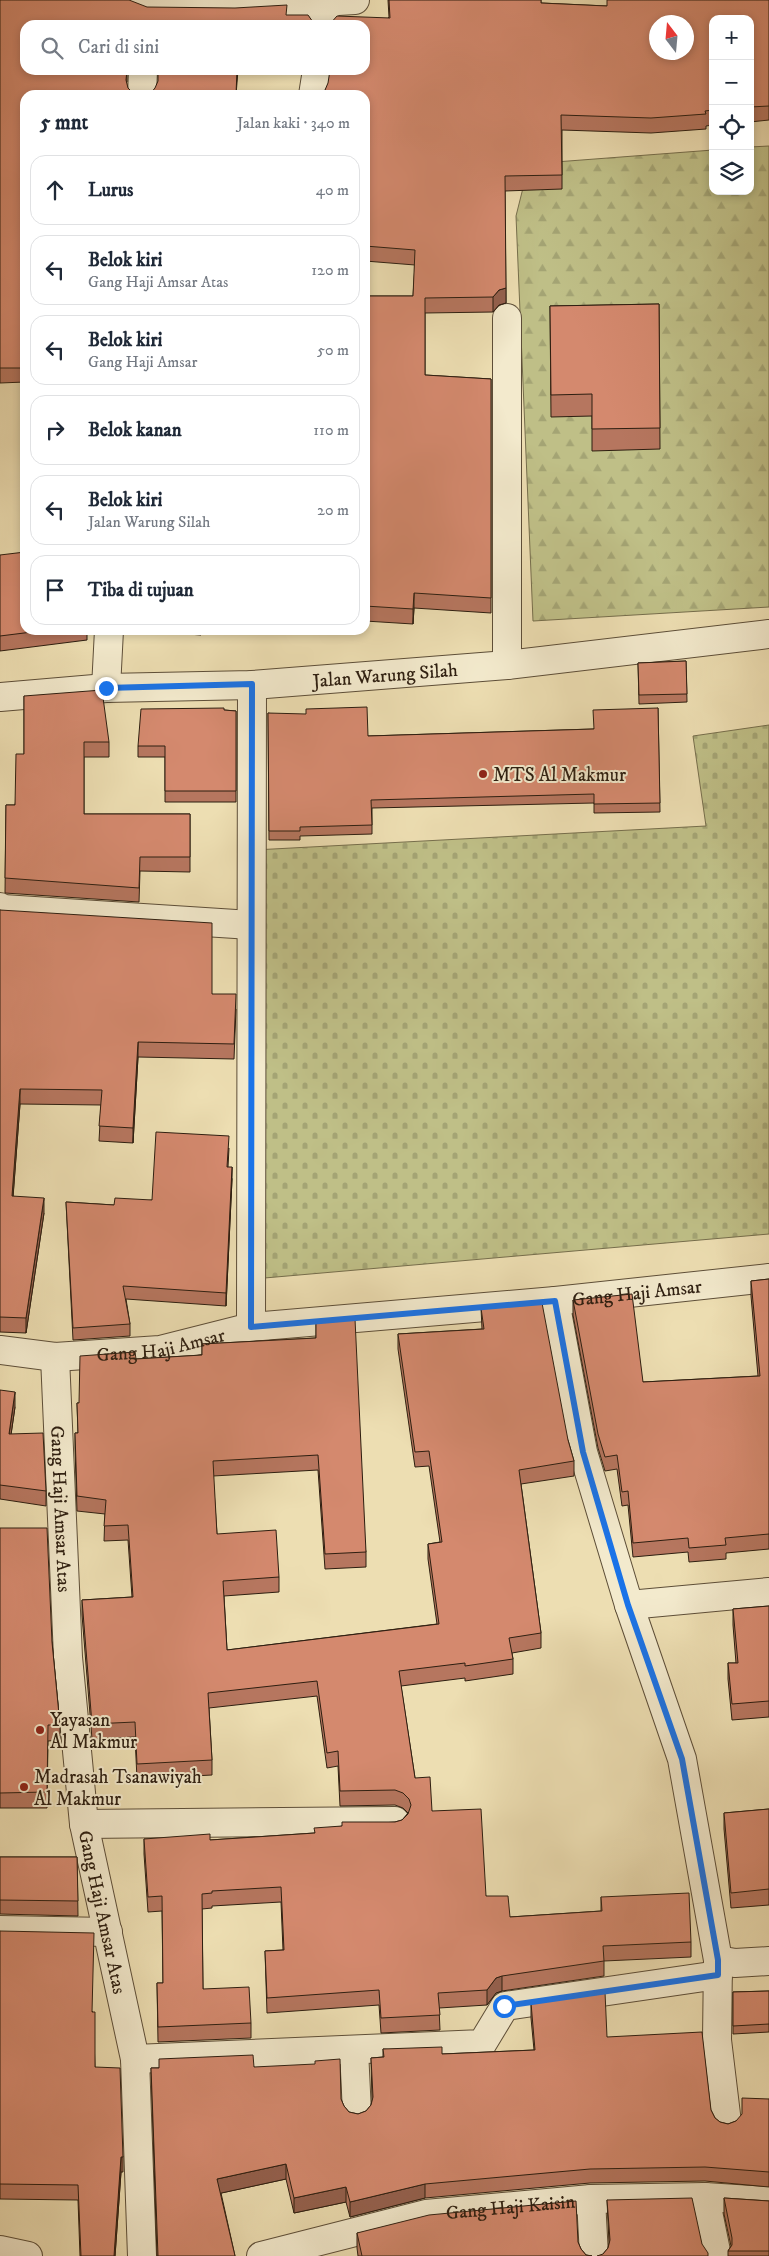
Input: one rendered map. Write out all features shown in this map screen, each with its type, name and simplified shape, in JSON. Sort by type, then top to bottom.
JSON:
[{"type":"street","points":[[142,10],[235,4],[324,14],[355,0]]},
{"type":"street","points":[[142,90],[143,75]]},
{"type":"street","points":[[315,90],[316,75]]},
{"type":"street","points":[[507,318],[507,665]]},
{"type":"street","name":"Jalan Warung Silah","points":[[0,697],[106,688],[252,684],[507,665],[769,634]]},
{"type":"street","points":[[106,688],[108,635]]},
{"type":"street","points":[[251,1327],[252,684]]},
{"type":"street","points":[[0,907],[3,909],[251,925]]},
{"type":"street","name":"Gang Haji Amsar","points":[[0,1350],[55,1357],[160,1350],[251,1327],[555,1301],[769,1278]]},
{"type":"street","points":[[555,1301],[583,1452],[628,1605],[682,1759],[723,1966],[718,2040],[727,2123]]},
{"type":"street","name":"Gang Haji Amsar Atas","points":[[55,1357],[68,1657],[84,1824],[134,2059],[142,2256]]},
{"type":"street","points":[[628,1605],[769,1592]]},
{"type":"street","points":[[84,1824],[395,1821]]},
{"type":"street","points":[[0,1930],[108,1932]]},
{"type":"street","points":[[134,2059],[482,2044],[504,2006],[723,1966],[769,1961]]},
{"type":"street","points":[[354,2050],[357,2113]]},
{"type":"street","points":[[705,2197],[717,2256]]},
{"type":"street","name":"Gang Haji Kaisin","points":[[261,2256],[426,2214],[591,2199],[705,2197],[769,2201]]},
{"type":"street","points":[[591,2199],[594,2256]]},
{"type":"street","points":[[0,2250],[28,2256]]},
{"type":"green space","points":[[769,146],[769,607],[533,621],[516,216],[529,164],[709,150],[709,195],[754,195],[754,147]]},
{"type":"green space","points":[[769,725],[769,1234],[253,1279],[254,850],[706,826],[693,736]]},
{"type":"building","points":[[0,0],[129,0],[147,7],[235,8],[287,5],[286,15],[308,15],[312,20],[20,20],[20,75],[126,75],[126,80],[130,90],[20,90],[20,368],[0,368]]},
{"type":"building","points":[[389,0],[541,0],[541,3],[607,6],[607,0],[769,0],[769,106],[754,107],[754,15],[709,15],[709,110],[705,111],[706,114],[651,118],[561,115],[562,175],[505,176],[506,288],[499,290],[493,297],[425,298],[425,375],[491,379],[491,598],[414,593],[413,609],[370,606],[370,296],[413,296],[415,250],[370,246],[370,90],[325,90],[329,75],[370,75],[370,20],[333,20],[337,16],[390,18]]},
{"type":"building","points":[[158,75],[237,75],[236,90],[153,90],[158,81]]},
{"type":"building","points":[[659,304],[660,428],[592,429],[592,394],[551,395],[550,306]]},
{"type":"building","points":[[20,553],[20,634],[0,636],[0,555]]},
{"type":"building","points":[[686,661],[687,694],[639,695],[638,663]]},
{"type":"building","points":[[102,690],[109,742],[84,742],[84,814],[190,814],[190,857],[140,857],[139,888],[5,878],[6,805],[15,805],[16,754],[24,754],[24,696]]},
{"type":"building","name":"MTS Al Makmur","points":[[367,707],[368,736],[594,729],[593,710],[658,708],[660,803],[594,804],[594,794],[371,800],[372,825],[300,827],[300,831],[269,831],[268,713],[306,714],[306,709]]},
{"type":"building","points":[[224,708],[224,710],[236,711],[236,791],[165,791],[165,746],[138,746],[141,709]]},
{"type":"building","points":[[0,910],[212,923],[212,994],[236,994],[234,1044],[138,1042],[133,1128],[99,1126],[102,1090],[20,1089],[12,1196],[44,1198],[26,1318],[0,1317]]},
{"type":"building","points":[[156,1132],[229,1136],[227,1167],[232,1167],[226,1293],[123,1286],[130,1324],[73,1328],[66,1202],[114,1205],[115,1198],[152,1200]]},
{"type":"building","points":[[769,1279],[769,1534],[725,1538],[726,1545],[689,1548],[688,1538],[633,1543],[628,1491],[622,1492],[617,1455],[605,1457],[598,1434],[573,1300],[632,1294],[643,1382],[760,1376],[751,1281]]},
{"type":"building","points":[[542,1303],[568,1440],[574,1461],[519,1470],[541,1633],[509,1638],[513,1659],[465,1666],[465,1663],[399,1671],[415,1778],[430,1777],[432,1811],[481,1809],[486,1896],[508,1896],[510,1917],[602,1911],[601,1897],[689,1893],[691,1942],[603,1946],[604,1961],[502,1976],[496,1978],[487,1990],[438,1993],[440,2015],[381,2018],[379,1990],[267,1998],[265,1951],[284,1950],[281,1887],[212,1891],[212,1893],[202,1894],[203,1989],[249,1987],[251,2023],[158,2027],[157,1983],[163,1983],[162,1896],[148,1897],[144,1839],[210,1834],[210,1840],[315,1833],[314,1828],[342,1826],[342,1822],[395,1822],[402,1820],[408,1814],[411,1805],[409,1799],[403,1793],[395,1790],[340,1791],[338,1751],[327,1753],[317,1681],[208,1693],[212,1760],[137,1764],[135,1722],[92,1724],[82,1600],[133,1597],[128,1525],[104,1526],[106,1500],[77,1496],[75,1433],[78,1433],[77,1403],[79,1403],[80,1356],[135,1352],[136,1359],[202,1355],[202,1344],[316,1338],[316,1322],[355,1319],[366,1552],[325,1554],[318,1455],[213,1461],[217,1534],[276,1530],[279,1577],[223,1581],[227,1650],[439,1624],[428,1544],[442,1542],[429,1451],[415,1452],[398,1334],[484,1329],[481,1308]]},
{"type":"building","points":[[0,1390],[15,1392],[9,1434],[43,1433],[46,1491],[0,1485]]},
{"type":"building","points":[[0,1528],[47,1528],[52,1642],[60,1725],[48,1725],[47,1792],[0,1793]]},
{"type":"building","points":[[769,1606],[769,1701],[732,1704],[728,1663],[738,1663],[733,1609]]},
{"type":"building","points":[[769,1809],[769,1889],[731,1893],[724,1813]]},
{"type":"building","points":[[0,1857],[77,1857],[78,1901],[0,1900]]},
{"type":"building","points":[[0,1931],[94,1933],[92,2012],[95,2012],[95,2067],[120,2068],[123,2157],[121,2157],[114,2256],[81,2256],[78,2185],[0,2184]]},
{"type":"building","points":[[769,1991],[769,2024],[733,2026],[733,1992]]},
{"type":"building","points":[[605,1992],[607,2037],[702,2032],[711,2110],[715,2118],[720,2122],[728,2124],[736,2121],[742,2114],[742,2098],[769,2099],[769,2172],[705,2167],[590,2169],[425,2184],[350,2202],[346,2187],[294,2198],[286,2164],[217,2179],[235,2256],[158,2256],[151,2068],[159,2068],[159,2059],[253,2055],[254,2067],[315,2064],[315,2061],[340,2059],[341,2099],[349,2112],[358,2114],[366,2111],[371,2105],[373,2097],[371,2058],[384,2057],[383,2049],[442,2047],[442,2054],[535,2050],[531,2003]]},
{"type":"building","points":[[692,2198],[702,2244],[708,2256],[597,2256],[603,2254],[608,2248],[610,2240],[607,2200]]},
{"type":"building","points":[[724,2198],[769,2201],[769,2251],[728,2251],[732,2245],[732,2238]]},
{"type":"building","points":[[576,2201],[578,2242],[586,2255],[592,2256],[362,2256],[357,2233],[429,2215]]},
{"type":"place","name":"MTS Al Makmur","points":[[483,774]]},
{"type":"place","name":"Yayasan Al Makmur","points":[[40,1730]]},
{"type":"place","name":"Madrasah Tsanawiyah Al Makmur","points":[[24,1787]]},
{"type":"route","points":[[106,688],[252,684],[251,1327],[555,1301],[583,1452],[628,1605],[682,1759],[718,1960],[718,1975],[504,2006]]}]
